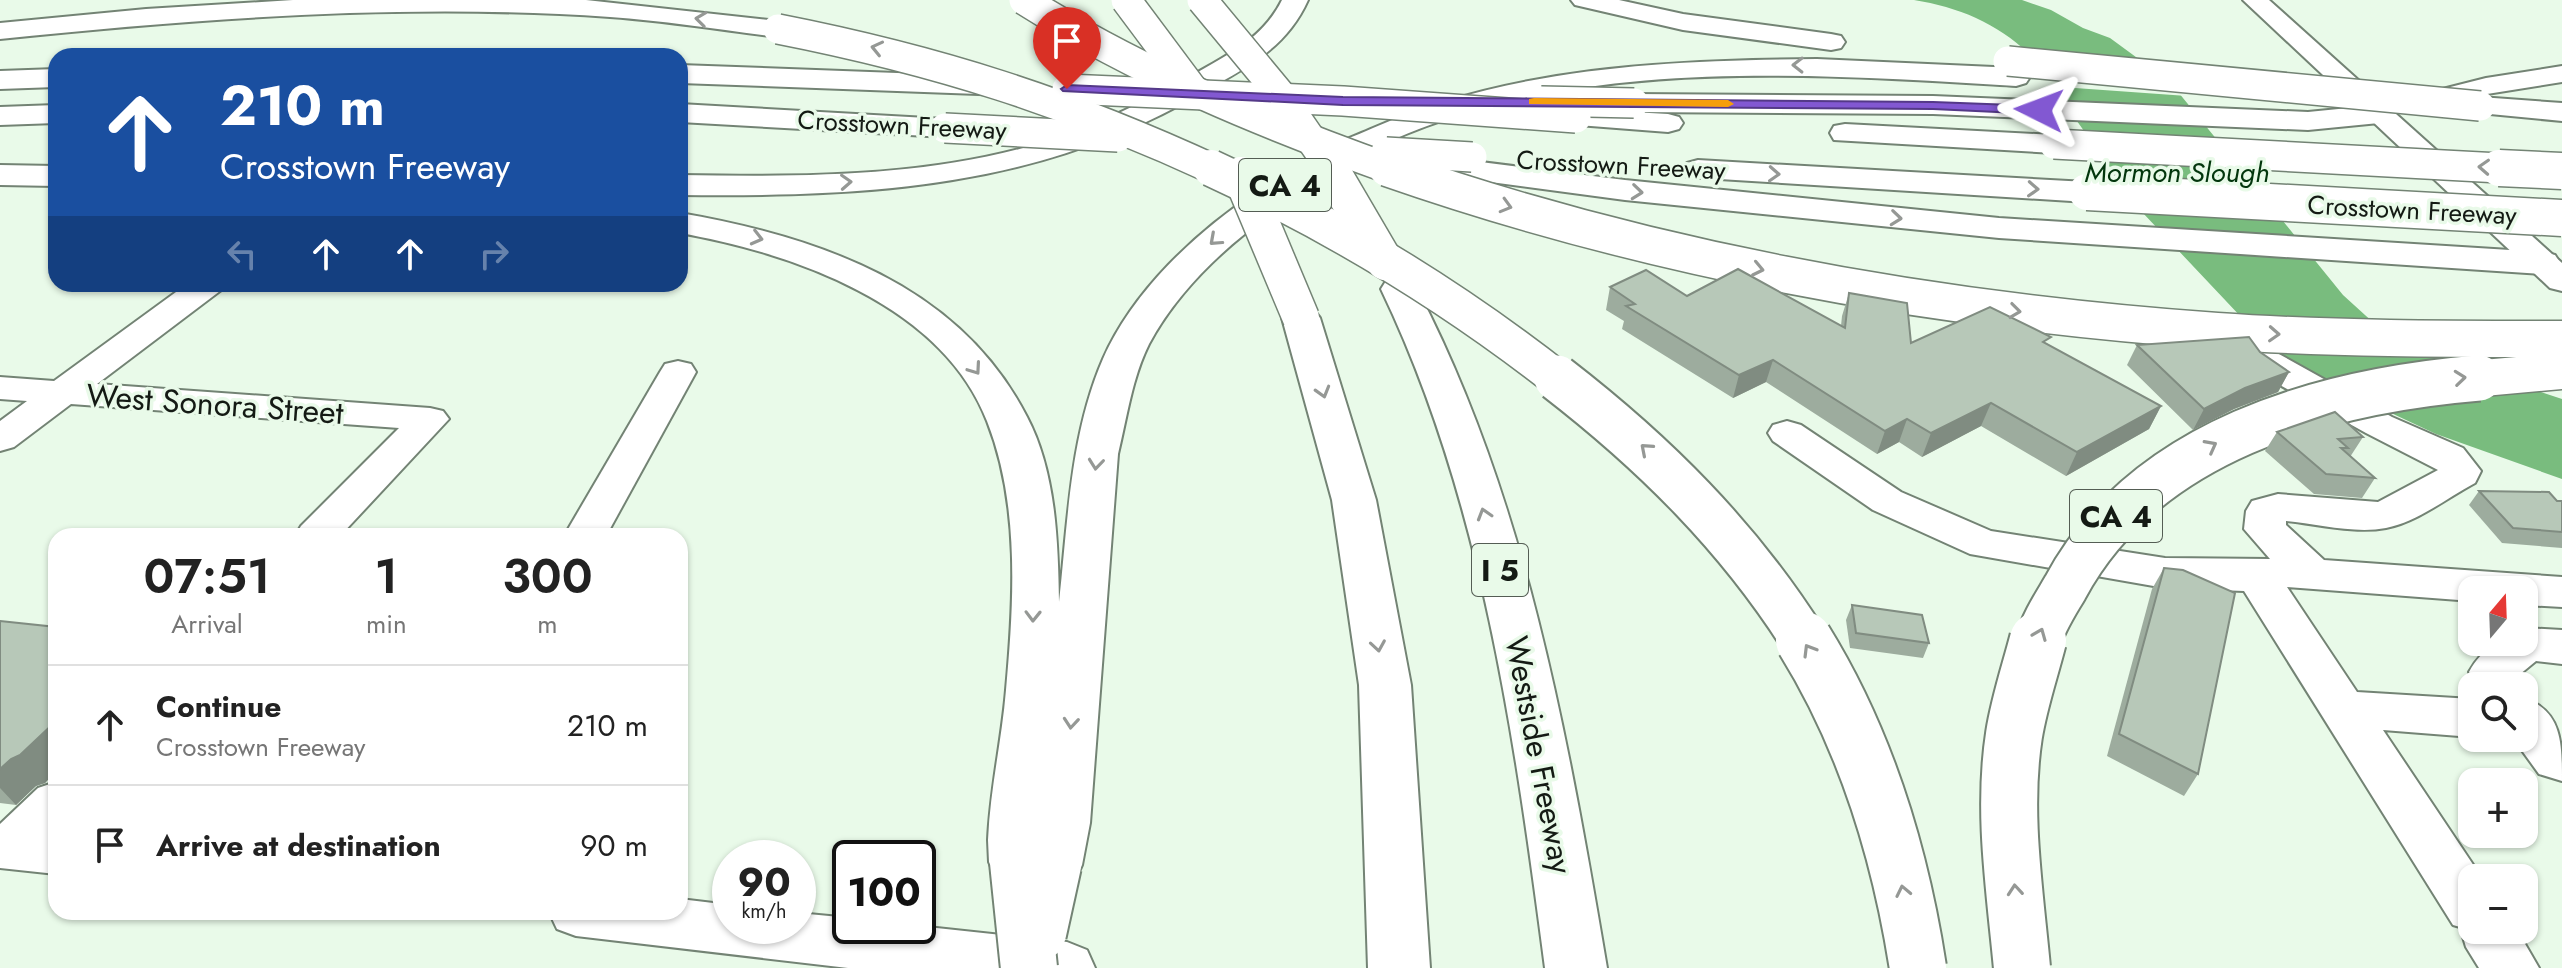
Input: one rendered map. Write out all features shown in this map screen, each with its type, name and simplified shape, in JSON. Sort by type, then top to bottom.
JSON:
[{"type":"highway","points":[[3,30],[208,0]]},
{"type":"highway","points":[[1024,0],[1115,55],[1205,98],[1297,136],[1499,204],[1710,259],[1889,293],[2113,322],[2306,336],[2562,339]]},
{"type":"highway","points":[[1126,0],[1165,48],[1231,142],[1301,318],[1354,500],[1385,685],[1399,968]]},
{"type":"highway","name":"Westside Freeway","points":[[1202,0],[1254,59],[1310,136],[1362,219],[1434,364],[1494,546],[1525,667],[1561,863],[1576,968]]},
{"type":"highway","points":[[688,185],[750,186],[870,180],[984,165],[1056,147],[1138,117],[1241,60],[1282,27],[1295,0]]},
{"type":"highway","points":[[1584,0],[1683,22],[2012,69]]},
{"type":"highway","points":[[3,30],[312,7],[459,5],[602,10],[778,29],[869,46],[950,66],[1051,99],[1170,147],[1292,208],[1401,271],[1509,343],[1617,424],[1655,457],[1718,522],[1785,610],[1817,662],[1856,744],[1884,817],[1918,968]]},
{"type":"highway","name":"CA 4","points":[[1030,968],[1035,864],[1062,823],[1097,454],[1111,397],[1129,346],[1184,270],[1214,240],[1276,191],[1322,161],[1360,142],[1455,108],[1526,91],[1640,73],[1744,66],[2012,69],[2562,112]]},
{"type":"highway","name":"Crosstown Freeway","points":[[688,74],[1343,101],[1576,118],[2562,171]]},
{"type":"highway","points":[[0,80],[48,78]]},
{"type":"highway","points":[[1343,101],[1933,105],[2308,121],[2379,114]]},
{"type":"highway","name":"Crosstown Freeway","points":[[688,113],[1231,142],[1460,163],[2562,218]]},
{"type":"highway","points":[[0,116],[48,114]]},
{"type":"highway","points":[[1460,163],[1838,213],[2555,270]]},
{"type":"highway","points":[[0,175],[48,176]]},
{"type":"highway","points":[[688,225],[763,239],[810,254],[896,296],[930,321],[966,356],[1003,413],[1025,473],[1034,546],[1032,689],[1015,827],[1035,864]]},
{"type":"highway","name":"CA 4","points":[[2022,968],[2012,861],[2010,795],[2014,736],[2024,683],[2038,637],[2057,595],[2080,558],[2107,525],[2170,470],[2219,442],[2286,413],[2354,395],[2427,381],[2562,371]]},
{"type":"street","points":[[2255,0],[2555,270]]},
{"type":"street","points":[[2379,114],[2486,86],[2562,74]]},
{"type":"street","points":[[0,439],[197,292]]},
{"type":"street","points":[[2264,361],[2379,425],[2449,457],[2461,471],[2461,474],[2387,514],[2372,516],[2278,507],[2266,511],[2265,529],[2313,574]]},
{"type":"street","points":[[590,528],[678,372]]},
{"type":"street","name":"West Sonora Street","points":[[0,388],[430,419],[324,528]]},
{"type":"street","points":[[1787,433],[1887,501],[1985,544],[2165,573],[2257,576],[2285,572],[2562,592]]},
{"type":"street","points":[[2257,576],[2458,887]]},
{"type":"street","points":[[2492,672],[2527,644],[2562,647]]},
{"type":"street","points":[[2342,709],[2458,717]]},
{"type":"street","points":[[2538,736],[2556,760],[2562,761]]},
{"type":"street","points":[[23,849],[48,814]]},
{"type":"street","points":[[646,920],[1067,968]]},
{"type":"street","points":[[2495,944],[2511,968]]},
{"type":"water","name":"Mormon Slough","points":[[1914,0],[2022,0],[2110,38],[2170,82],[2343,295],[2376,325],[2450,362],[2562,399],[2562,479],[2436,434],[2314,377],[2276,354],[2142,212],[2029,54],[2004,33],[1976,18]]},
{"type":"pier","points":[[2026,56],[2172,79],[2187,96],[2047,86]]},
{"type":"building","points":[[1738,269],[1845,328],[1849,293],[1907,303],[1911,343],[1990,307],[2051,337],[2043,342],[2161,406],[2077,452],[1991,403],[1931,433],[1907,419],[1885,431],[1773,360],[1739,375],[1626,306],[1635,304],[1610,287],[1646,270],[1687,296]]},
{"type":"building","points":[[2249,337],[2260,352],[2289,372],[2245,388],[2204,409],[2137,345]]},
{"type":"building","points":[[2335,412],[2363,437],[2338,439],[2348,448],[2341,448],[2375,478],[2326,474],[2277,432]]},
{"type":"building","points":[[2479,491],[2549,492],[2557,501],[2562,501],[2562,532],[2513,528]]},
{"type":"building","points":[[2164,568],[2183,570],[2235,593],[2198,774],[2119,734]]},
{"type":"building","points":[[1852,605],[1922,615],[1929,643],[1856,633]]},
{"type":"building","points":[[0,621],[48,626],[48,729],[0,769]]},
{"type":"slow traffic","points":[[1534,101],[1728,104]]},
{"type":"route","points":[[1067,89],[1343,101],[1933,105],[2039,110]]}]
